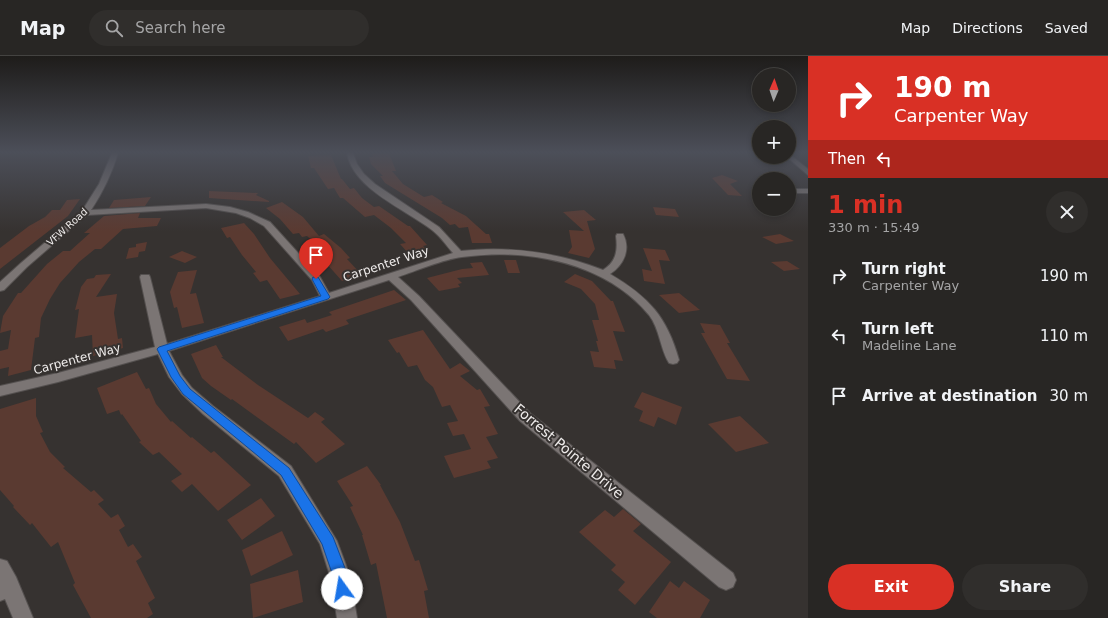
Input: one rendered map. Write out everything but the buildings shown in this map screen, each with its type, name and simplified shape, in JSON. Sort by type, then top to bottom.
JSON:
[{"type":"street","name":"VFW Road","points":[[0,288],[24,265],[86,213],[105,179]]},
{"type":"street","points":[[365,179],[435,228],[459,254]]},
{"type":"street","points":[[796,191],[808,191]]},
{"type":"street","points":[[86,213],[206,206],[221,207],[247,213],[267,224],[316,279],[326,297]]},
{"type":"street","points":[[604,274],[618,263],[622,249],[620,236]]},
{"type":"street","name":"Carpenter Way","points":[[0,391],[94,369],[162,349],[459,254],[491,251],[527,252],[569,262],[604,274],[635,295],[656,316],[669,346],[673,360]]},
{"type":"street","name":"Forrest Pointe Drive","points":[[391,276],[415,298],[525,417],[726,580]]},
{"type":"street","points":[[145,277],[162,349],[176,377],[187,391],[285,471],[328,541],[340,576],[347,618]]},
{"type":"street","points":[[3,581],[23,618]]},
{"type":"route","points":[[316,279],[326,297],[162,349],[176,377],[187,391],[208,410],[285,471],[311,511],[328,541],[340,576],[342,589]]}]
